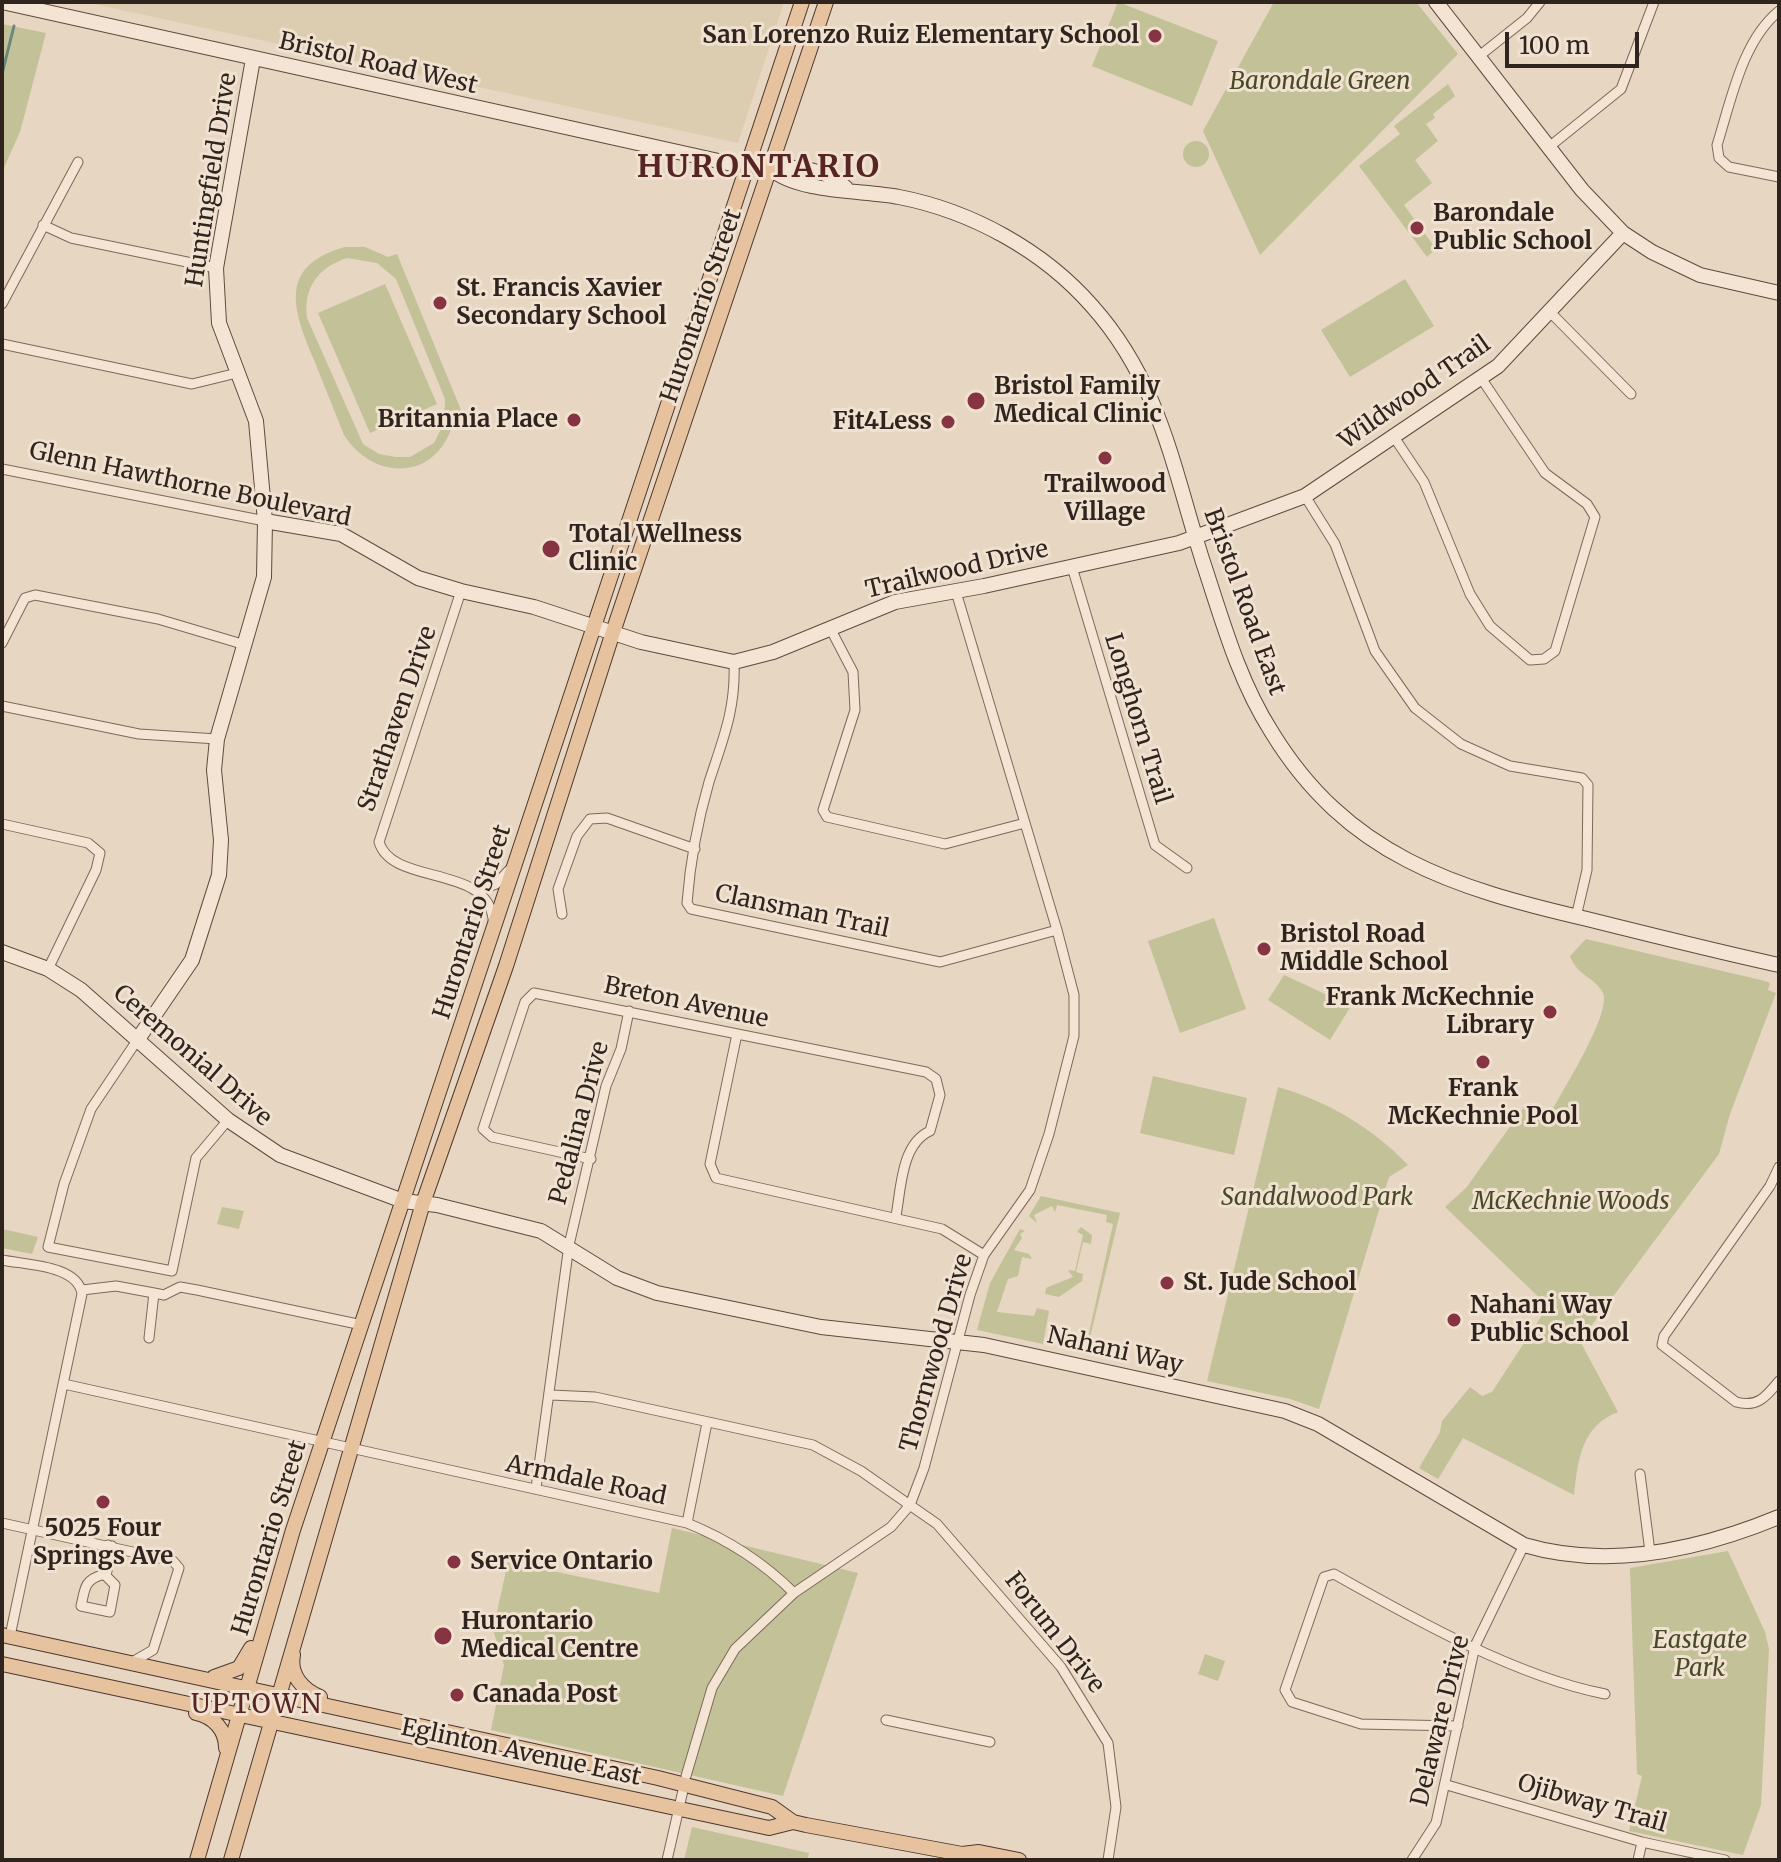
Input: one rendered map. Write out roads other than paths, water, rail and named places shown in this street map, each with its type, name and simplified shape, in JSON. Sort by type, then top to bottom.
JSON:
[{"type":"main road","name":"Hurontario Street","points":[[197,1860],[323,1441],[802,2]]},
{"type":"main road","name":"Hurontario Street","points":[[231,1860],[423,1203],[506,966],[613,632],[826,2]]},
{"type":"main road","points":[[297,1628],[291,1662],[301,1685],[319,1696],[349,1703],[361,1712]]},
{"type":"main road","points":[[198,1677],[226,1675],[239,1668],[254,1638],[265,1629]]},
{"type":"main road","name":"Eglinton Avenue East","points":[[6,1636],[685,1781],[772,1807],[793,1822],[964,1857],[979,1852],[1019,1860]]},
{"type":"main road","points":[[2,1664],[156,1697],[165,1706],[205,1715],[217,1723],[226,1736],[222,1774]]},
{"type":"main road","name":"Eglinton Avenue East","points":[[156,1697],[769,1828],[793,1822]]},
{"type":"street","name":"Bristol Road West","points":[[2,2],[745,167],[771,169]]},
{"type":"street","points":[[1436,2],[1582,190],[1623,233],[1652,252],[1700,275],[1779,293]]},
{"type":"street","points":[[1478,57],[1540,2]]},
{"type":"street","points":[[1549,147],[1621,89],[1654,2]]},
{"type":"street","points":[[1779,11],[1769,19],[1743,65],[1717,145],[1719,158],[1729,167],[1779,177]]},
{"type":"street","name":"Huntingfield Drive","points":[[138,1039],[192,960],[219,875],[221,830],[214,770],[217,739],[242,644],[261,590],[265,521],[256,421],[219,323],[216,268],[253,59]]},
{"type":"street","points":[[2,304],[78,162]]},
{"type":"street","name":"Bristol Road East","points":[[771,169],[785,166],[837,178],[846,188],[901,197],[956,212],[1022,247],[1070,284],[1111,329],[1145,381],[1165,430],[1227,635],[1255,704],[1291,760],[1336,810],[1376,843],[1429,874],[1486,895],[1779,965]]},
{"type":"street","points":[[43,225],[71,238],[216,268]]},
{"type":"street","name":"Wildwood Trail","points":[[1196,537],[1305,496],[1481,378],[1550,312],[1623,233]]},
{"type":"street","points":[[1550,312],[1631,394]]},
{"type":"street","points":[[2,344],[192,384],[237,373]]},
{"type":"street","points":[[1394,437],[1424,482],[1470,594],[1490,626],[1530,660],[1544,659],[1555,651],[1595,517],[1587,504],[1545,473],[1481,378]]},
{"type":"street","name":"Glenn Hawthorne Boulevard","points":[[2,469],[341,534],[418,578],[594,625]]},
{"type":"street","points":[[1305,496],[1335,544],[1375,651],[1415,708],[1473,750],[1510,766],[1582,778],[1588,785],[1587,870],[1576,917]]},
{"type":"street","name":"Trailwood Drive","points":[[594,625],[641,642],[734,662],[773,652],[895,602],[1072,567],[1196,537]]},
{"type":"street","name":"Longhorn Trail","points":[[1072,567],[1155,845],[1187,868]]},
{"type":"street","name":"Strathaven Drive","points":[[461,591],[379,842],[387,855],[412,868],[480,890]]},
{"type":"street","name":"Thornwood Drive","points":[[667,1860],[685,1781],[712,1688],[735,1649],[794,1593],[891,1527],[910,1505],[924,1468],[984,1255],[1030,1190],[1074,1036],[1074,995],[1057,930],[956,592]]},
{"type":"street","points":[[2,643],[25,598],[35,595],[158,619],[242,644]]},
{"type":"street","points":[[830,628],[853,672],[855,710],[823,810],[827,817],[945,844],[1025,823]]},
{"type":"street","name":"Clansman Trail","points":[[734,662],[735,687],[726,740],[709,782],[687,903],[697,911],[940,962],[1057,930]]},
{"type":"street","points":[[2,706],[139,734],[217,739]]},
{"type":"street","points":[[562,914],[558,889],[577,836],[590,819],[607,818],[695,849]]},
{"type":"street","points":[[2,824],[88,843],[100,853],[96,870],[48,969]]},
{"type":"street","points":[[494,925],[493,911],[480,890],[506,877],[514,862]]},
{"type":"street","name":"Ceremonial Drive","points":[[2,952],[48,969],[81,990],[228,1120],[280,1155],[403,1201],[423,1203]]},
{"type":"street","name":"Breton Avenue","points":[[591,1159],[492,1137],[484,1132],[483,1122],[529,995],[539,993],[926,1072],[936,1079],[940,1095],[933,1125],[914,1145],[906,1159],[896,1216]]},
{"type":"street","name":"Pedalina Drive","points":[[536,1488],[569,1245],[606,1086],[621,1049],[629,1011]]},
{"type":"street","points":[[737,1034],[710,1164],[711,1173],[726,1183],[896,1216],[942,1229],[984,1255]]},
{"type":"street","points":[[138,1039],[91,1109],[60,1196],[48,1247],[172,1271],[196,1158],[228,1120]]},
{"type":"street","points":[[1779,1167],[1770,1186],[1664,1336],[1662,1345],[1736,1402],[1748,1406],[1758,1402],[1779,1381]]},
{"type":"street","name":"Nahani Way","points":[[423,1203],[522,1225],[569,1245],[617,1278],[657,1293],[821,1327],[958,1341],[1299,1416],[1524,1545],[1583,1557],[1650,1552],[1712,1542],[1779,1517]]},
{"type":"street","points":[[2,1260],[68,1274],[81,1288]]},
{"type":"street","points":[[81,1288],[99,1285],[164,1295],[180,1287],[188,1288],[362,1325]]},
{"type":"street","points":[[6,1636],[34,1529],[81,1288]]},
{"type":"street","points":[[149,1338],[154,1293]]},
{"type":"street","name":"Armdale Road","points":[[64,1384],[687,1523],[741,1549],[794,1593]]},
{"type":"street","name":"Forum Drive","points":[[551,1395],[595,1397],[820,1447],[937,1524],[1061,1667],[1083,1698],[1108,1743],[1116,1788],[1116,1816],[1108,1860]]},
{"type":"street","points":[[687,1523],[707,1423]]},
{"type":"street","points":[[1640,1474],[1650,1552]]},
{"type":"street","points":[[2,1523],[166,1558],[179,1568],[153,1650],[141,1659],[127,1662]]},
{"type":"street","name":"Delaware Drive","points":[[1412,1860],[1436,1823],[1447,1785],[1475,1646],[1524,1545]]},
{"type":"street","points":[[110,1546],[106,1576],[115,1590],[110,1612],[81,1606],[86,1584],[102,1575],[110,1546]]},
{"type":"street","points":[[1458,1726],[1361,1724],[1292,1702],[1285,1690],[1324,1577],[1334,1574],[1429,1626],[1561,1683],[1605,1694]]},
{"type":"street","points":[[886,1720],[990,1742]]},
{"type":"street","name":"Ojibway Trail","points":[[1447,1785],[1642,1842],[1725,1860]]},
{"type":"street","points":[[1638,1860],[1642,1842]]},
{"type":"waterway","points":[[2,74],[14,26]]},
{"type":"place","name":"San Lorenzo Ruiz Elementary School","points":[[1155,36]]},
{"type":"place","name":"Barondale Public School","points":[[1417,228]]},
{"type":"place","name":"St. Francis Xavier Secondary School","points":[[440,303]]},
{"type":"place","name":"Bristol Family Medical Clinic","points":[[976,401]]},
{"type":"place","name":"Britannia Place","points":[[574,420]]},
{"type":"place","name":"Fit4Less","points":[[948,422]]},
{"type":"place","name":"Trailwood Village","points":[[1105,458]]},
{"type":"place","name":"Total Wellness Clinic","points":[[551,549]]},
{"type":"place","name":"Bristol Road Middle School","points":[[1264,949]]},
{"type":"place","name":"Frank McKechnie Library","points":[[1550,1012]]},
{"type":"place","name":"Frank McKechnie Pool","points":[[1483,1062]]},
{"type":"place","name":"St. Jude School","points":[[1167,1283]]},
{"type":"place","name":"Nahani Way Public School","points":[[1454,1320]]},
{"type":"place","name":"5025 Four Springs Ave","points":[[103,1502]]},
{"type":"place","name":"Service Ontario","points":[[454,1562]]},
{"type":"place","name":"Hurontario Medical Centre","points":[[443,1636]]},
{"type":"place","name":"Canada Post","points":[[457,1695]]},
{"type":"district","name":"HURONTARIO","points":[[759,168]]},
{"type":"district","name":"UPTOWN","points":[[257,1706]]},
{"type":"park label","name":"Barondale Green","points":[[1320,82]]},
{"type":"park label","name":"Sandalwood Park","points":[[1317,1198]]},
{"type":"park label","name":"McKechnie Woods","points":[[1571,1202]]},
{"type":"park label","name":"Eastgate Park","points":[[1700,1655]]}]
